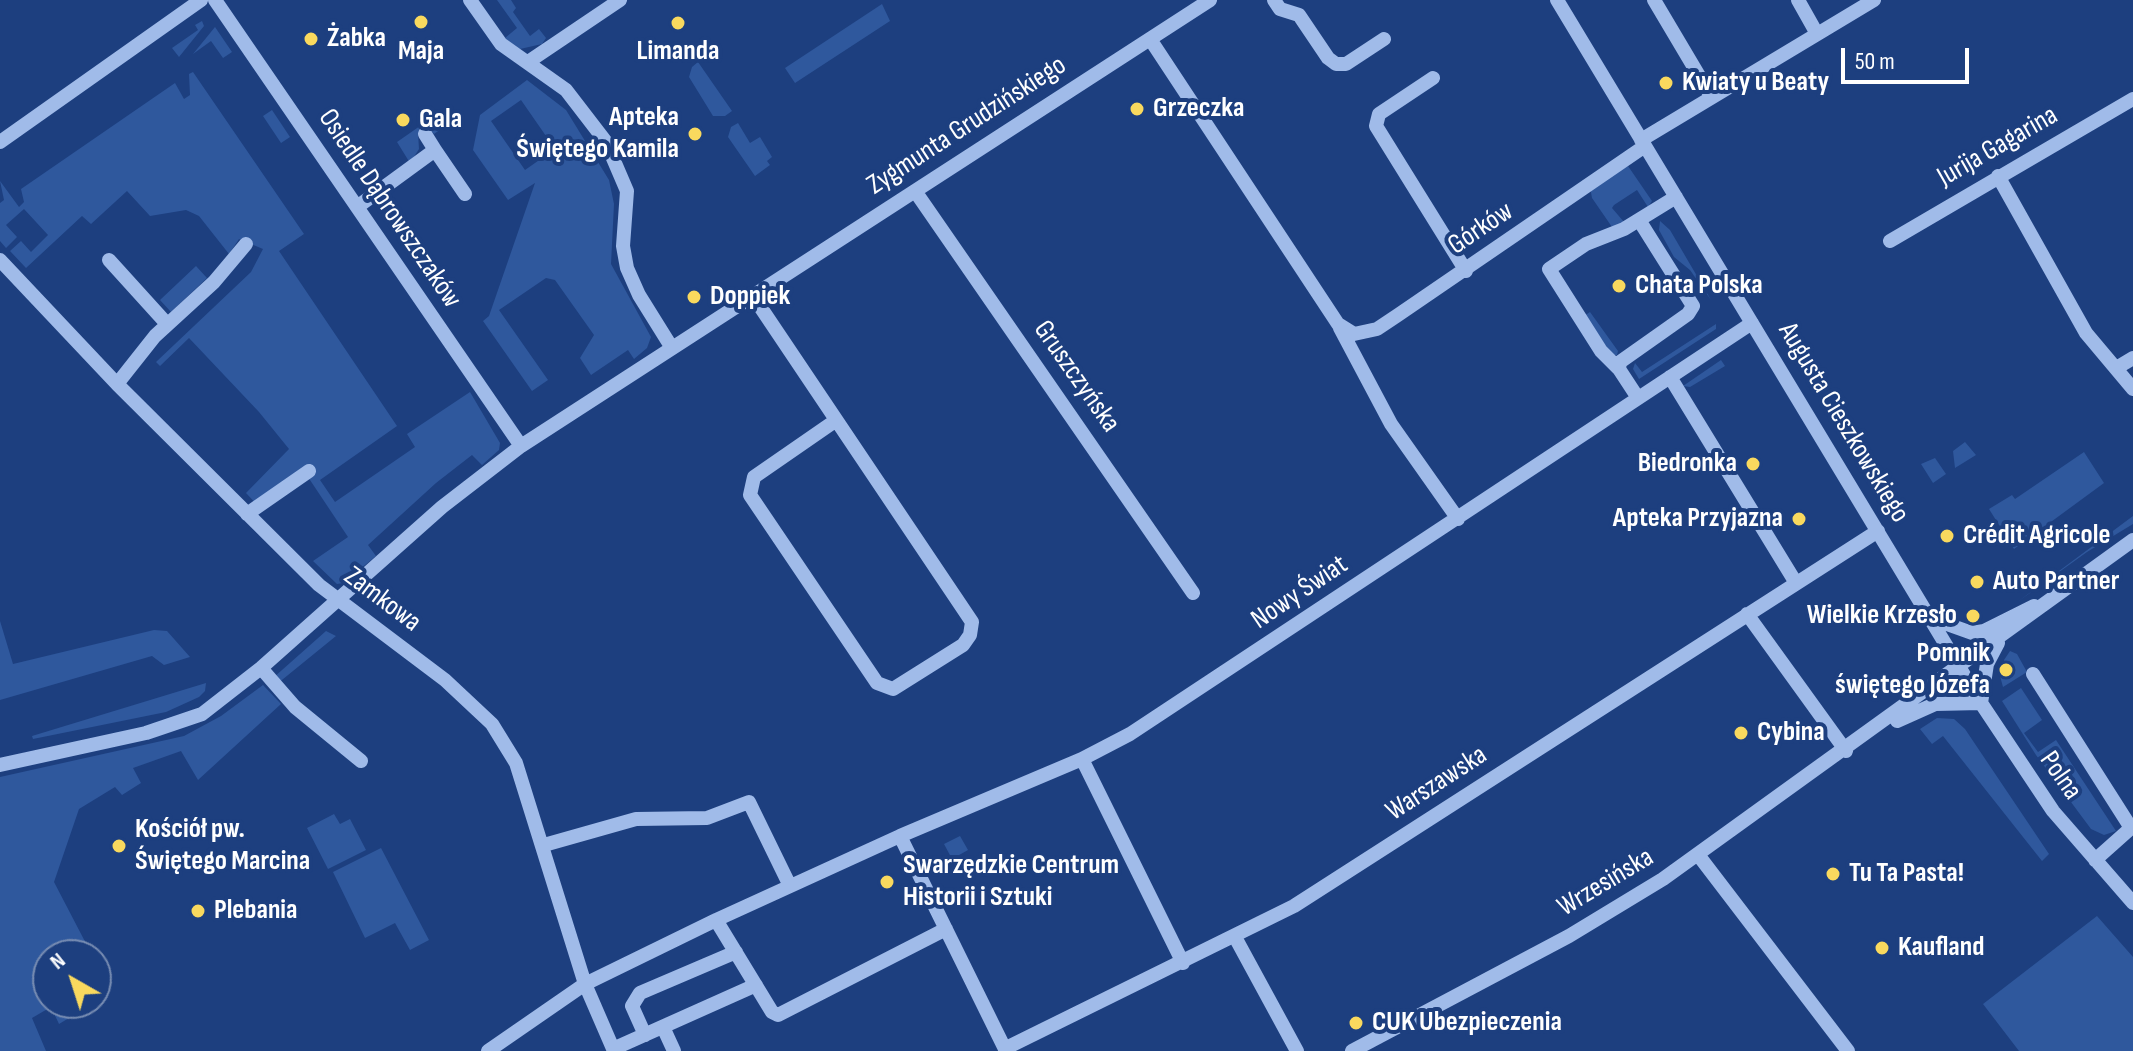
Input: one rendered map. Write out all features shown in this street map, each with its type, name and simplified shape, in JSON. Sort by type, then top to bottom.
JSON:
[{"type":"street","points":[[0,142],[201,0]]},
{"type":"street","name":"Osiedle Dąbrowszczaków","points":[[215,0],[521,446]]},
{"type":"street","points":[[470,0],[501,44],[578,102],[619,165],[627,191],[623,246],[627,268],[639,295],[672,348]]},
{"type":"street","points":[[528,62],[620,0]]},
{"type":"street","points":[[1277,5],[1294,0]]},
{"type":"street","name":"Augusta Cieszkowskiego","points":[[1557,0],[1960,667]]},
{"type":"street","points":[[1654,0],[1711,96]]},
{"type":"street","points":[[1798,0],[1816,32]]},
{"type":"street","name":"Górków","points":[[1338,324],[1354,334],[1377,329],[1559,209],[1583,186],[1711,96],[1874,0]]},
{"type":"street","name":"Zygmunta Grudzińskiego","points":[[0,765],[186,721],[215,705],[442,507],[521,446],[1206,1]]},
{"type":"street","points":[[1277,5],[1299,15],[1328,58],[1336,64],[1346,64],[1384,39]]},
{"type":"street","points":[[1150,39],[1338,324],[1391,424],[1458,519]]},
{"type":"street","points":[[1433,78],[1379,114],[1375,120],[1466,271]]},
{"type":"street","name":"Jurija Gagarina","points":[[1890,241],[2133,99]]},
{"type":"street","points":[[425,134],[465,194]]},
{"type":"street","points":[[357,207],[435,150]]},
{"type":"street","points":[[1998,176],[2086,333],[2106,361],[2118,367],[2133,389]]},
{"type":"street","name":"Gruszczyńska","points":[[915,191],[1193,593]]},
{"type":"street","points":[[1638,398],[1619,369],[1601,351],[1549,269],[1586,244],[1639,220],[1676,197]]},
{"type":"street","points":[[1619,369],[1628,354],[1692,310],[1685,290],[1639,220]]},
{"type":"street","points":[[117,384],[167,324],[214,282],[246,244]]},
{"type":"street","name":"Zamkowa","points":[[0,260],[117,384],[336,600],[445,680],[492,724],[516,763],[585,984],[613,1050]]},
{"type":"street","points":[[109,260],[167,324]]},
{"type":"street","points":[[753,296],[972,622],[970,635],[963,645],[893,689],[877,683],[750,495],[754,477],[835,421]]},
{"type":"street","name":"Nowy Świat","points":[[488,1051],[585,984],[900,836],[1082,759],[1166,713],[1752,323]]},
{"type":"street","points":[[2118,367],[2133,358]]},
{"type":"street","points":[[1670,377],[1796,583]]},
{"type":"street","points":[[247,514],[309,471]]},
{"type":"street","name":"Warszawska","points":[[1006,1049],[1235,937],[1328,885],[1878,531]]},
{"type":"street","name":"Wrzesińska","points":[[1352,1051],[1569,936],[1699,856],[2133,540]]},
{"type":"street","name":"Wrzesińska","points":[[1930,618],[1962,631],[1984,631],[2056,597]]},
{"type":"street","points":[[1747,614],[1846,751]]},
{"type":"street","name":"Wrzesińska","points":[[1870,733],[1929,705],[1981,703],[1987,664],[2003,636]]},
{"type":"street","name":"Polna","points":[[1960,667],[2053,811],[2133,903]]},
{"type":"street","points":[[261,668],[295,707],[361,761]]},
{"type":"street","points":[[2033,674],[2132,830],[2095,860]]},
{"type":"street","points":[[1082,759],[1183,963]]},
{"type":"street","points":[[544,845],[636,819],[707,818],[749,802],[790,886]]},
{"type":"street","points":[[900,836],[1006,1049]]},
{"type":"street","points":[[1699,856],[1848,1051]]},
{"type":"street","points":[[716,920],[772,1012],[778,1015],[946,929]]},
{"type":"street","points":[[1235,937],[1297,1051]]},
{"type":"street","points":[[645,1035],[632,1006],[640,993],[736,952]]},
{"type":"street","points":[[613,1050],[756,985]]},
{"type":"street","points":[[663,1027],[674,1051]]},
{"type":"shaded area","points":[[497,0],[511,0],[516,8],[513,12],[530,36],[539,29],[546,38],[542,44],[520,49],[509,43],[505,38],[517,28]]},
{"type":"shaded area","points":[[882,4],[890,21],[795,83],[785,68]]},
{"type":"shaded area","points":[[202,21],[204,26],[179,57],[172,48],[198,30],[195,25]]},
{"type":"shaded area","points":[[215,27],[232,52],[223,58],[211,41],[193,54]]},
{"type":"shaded area","points":[[698,62],[732,111],[725,116],[713,116],[689,77],[692,67]]},
{"type":"shaded area","points":[[193,72],[304,234],[279,251],[397,426],[320,480],[335,502],[415,447],[407,434],[470,392],[500,443],[499,450],[482,465],[472,455],[436,483],[368,545],[376,556],[343,583],[337,584],[313,561],[348,537],[308,477],[261,509],[246,493],[289,449],[259,412],[189,338],[160,366],[156,362],[251,272],[263,249],[239,239],[229,254],[199,216],[186,210],[150,216],[127,191],[91,224],[82,216],[26,268],[10,251],[21,241],[31,252],[48,235],[24,209],[6,225],[17,237],[6,248],[0,241],[0,203],[4,200],[0,181],[19,207],[24,202],[21,189],[175,83],[184,99],[190,95],[189,74]]},
{"type":"shaded area","points":[[527,80],[566,110],[609,180],[614,204],[611,264],[651,337],[647,348],[634,359],[628,350],[591,375],[580,358],[594,335],[555,280],[546,278],[499,310],[548,380],[532,391],[483,321],[489,316],[535,183],[508,200],[473,150],[480,115]],"holes":[[[521,100],[555,149],[525,170],[491,121]]]},
{"type":"shaded area","points":[[272,110],[290,137],[281,143],[263,116]]},
{"type":"shaded area","points":[[433,117],[441,129],[434,134],[428,127],[418,133],[419,149],[410,163],[397,142]]},
{"type":"shaded area","points":[[738,123],[750,143],[760,137],[772,157],[767,161],[770,165],[755,176],[728,137],[731,127]]},
{"type":"shaded area","points":[[1628,166],[1652,201],[1648,207],[1637,190],[1614,205],[1612,208],[1624,222],[1612,227],[1592,198],[1590,187]]},
{"type":"shaded area","points":[[1660,221],[1670,230],[1711,300],[1690,270],[1674,257],[1659,230]]},
{"type":"shaded area","points":[[196,266],[207,278],[171,312],[160,300]]},
{"type":"shaded area","points":[[1590,312],[1618,351],[1617,355],[1612,355],[1584,316]]},
{"type":"shaded area","points":[[1716,324],[1716,329],[1639,379],[1633,369],[1635,363],[1642,372]]},
{"type":"shaded area","points":[[1721,360],[1725,366],[1690,387],[1683,386]]},
{"type":"shaded area","points":[[1965,442],[1976,455],[1955,468],[1953,451]]},
{"type":"shaded area","points":[[2084,452],[2104,483],[2014,549],[1989,509],[2012,495],[2015,499]]},
{"type":"shaded area","points":[[1935,458],[1946,474],[1933,483],[1921,464]]},
{"type":"shaded area","points":[[2133,516],[2133,524],[2087,552],[2016,603]]},
{"type":"shaded area","points":[[0,621],[13,664],[154,630],[167,631],[190,657],[164,665],[152,656],[0,700]]},
{"type":"shaded area","points":[[326,631],[336,636],[277,684],[273,678]]},
{"type":"shaded area","points":[[2010,651],[2017,654],[2027,672],[2003,687],[2000,676],[2007,669],[2004,660]]},
{"type":"shaded area","points":[[206,683],[205,691],[199,697],[166,712],[33,739],[32,736]]},
{"type":"shaded area","points":[[263,685],[281,704],[198,780],[181,751],[133,768],[141,783],[122,795],[115,787],[79,809],[54,882],[84,939],[32,939],[32,1019],[46,1051],[0,1051],[0,777],[184,736],[221,716]]},
{"type":"shaded area","points":[[2021,688],[2042,720],[2024,733],[2038,752],[2056,740],[2116,831],[2104,835],[2091,829],[2036,755],[2002,701]]},
{"type":"shaded area","points":[[1937,718],[1954,719],[1965,729],[2049,854],[2042,861],[1943,736],[1932,744],[1920,729]]},
{"type":"shaded area","points":[[334,814],[340,824],[350,819],[366,850],[328,869],[307,828]]},
{"type":"shaded area","points":[[960,836],[968,850],[952,859],[944,844]]},
{"type":"shaded area","points":[[381,848],[429,940],[410,950],[395,923],[365,938],[333,872]]},
{"type":"shaded area","points":[[2097,916],[2133,957],[2133,1051],[2019,1051],[1983,1004]]},
{"type":"place","name":"Maja","points":[[421,22]]},
{"type":"place","name":"Limanda","points":[[678,23]]},
{"type":"place","name":"Żabka","points":[[311,39]]},
{"type":"place","name":"Kwiaty u Beaty","points":[[1666,83]]},
{"type":"place","name":"Grzeczka","points":[[1137,109]]},
{"type":"place","name":"Gala","points":[[403,120]]},
{"type":"place","name":"Apteka Świętego Kamila","points":[[695,134]]},
{"type":"place","name":"Chata Polska","points":[[1619,286]]},
{"type":"place","name":"Doppiek","points":[[694,297]]},
{"type":"place","name":"Biedronka","points":[[1753,464]]},
{"type":"place","name":"Apteka Przyjazna","points":[[1799,519]]},
{"type":"place","name":"Crédit Agricole","points":[[1947,536]]},
{"type":"place","name":"Auto Partner","points":[[1977,582]]},
{"type":"place","name":"Wielkie Krzesło","points":[[1973,616]]},
{"type":"place","name":"Pomnik świętego Józefa","points":[[2006,670]]},
{"type":"place","name":"Cybina","points":[[1741,733]]},
{"type":"place","name":"Kościół pw. Świętego Marcina","points":[[119,846]]},
{"type":"place","name":"Tu Ta Pasta!","points":[[1833,874]]},
{"type":"place","name":"Swarzędzkie Centrum Historii i Sztuki","points":[[887,882]]},
{"type":"place","name":"Plebania","points":[[198,911]]},
{"type":"place","name":"Kaufland","points":[[1882,948]]},
{"type":"place","name":"CUK Ubezpieczenia","points":[[1356,1023]]}]
